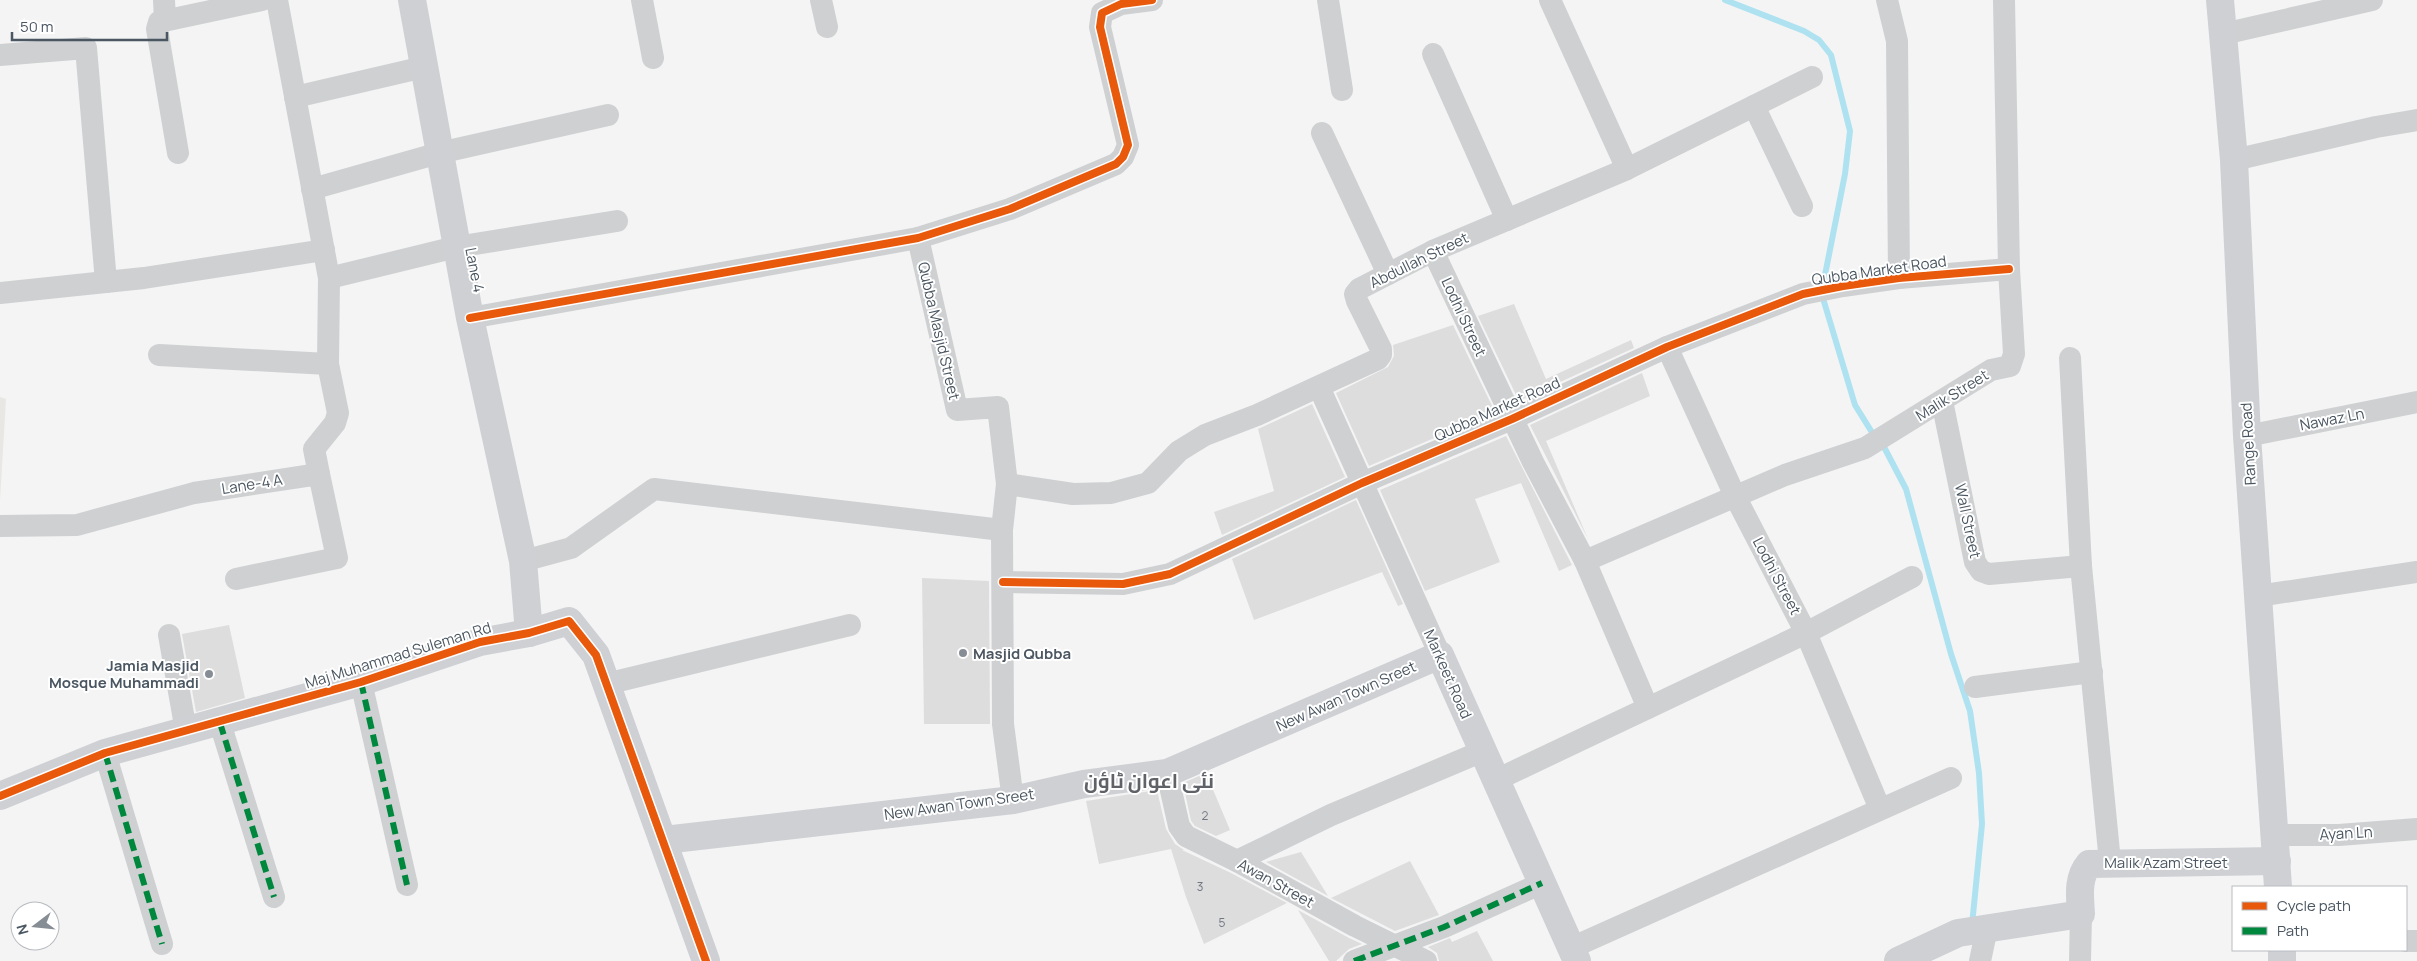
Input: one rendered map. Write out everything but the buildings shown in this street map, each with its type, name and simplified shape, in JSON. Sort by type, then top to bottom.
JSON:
[{"type":"street","points":[[178,153],[157,29],[164,10],[262,0]]},
{"type":"street","points":[[236,579],[337,558],[314,449],[335,423],[338,413],[328,364],[329,278],[276,0]]},
{"type":"street","name":"Lane 4","points":[[412,0],[470,318],[523,561],[529,633]]},
{"type":"street","points":[[642,0],[653,58]]},
{"type":"street","points":[[821,0],[827,27]]},
{"type":"street","points":[[470,318],[918,238],[1010,209],[1116,164],[1123,156],[1128,144],[1100,27],[1102,12],[1121,4],[1152,0]]},
{"type":"street","points":[[1328,0],[1342,90]]},
{"type":"street","points":[[1550,0],[1627,169]]},
{"type":"street","points":[[1887,0],[1897,41],[1899,278]]},
{"type":"street","name":"Malik Street","points":[[1585,561],[1785,475],[1865,448],[1991,370],[2010,366],[2014,354],[2009,269],[2004,0]]},
{"type":"street","name":"Range Road","points":[[2220,0],[2234,160],[2247,436],[2278,874]]},
{"type":"street","points":[[2223,34],[2372,0]]},
{"type":"street","points":[[0,55],[86,48],[106,282]]},
{"type":"street","points":[[1433,54],[1507,220]]},
{"type":"street","points":[[295,97],[424,67]]},
{"type":"street","name":"Abdullah Street","points":[[1006,484],[1073,494],[1110,493],[1148,483],[1179,451],[1205,435],[1378,360],[1382,355],[1381,349],[1355,294],[1359,289],[1433,251],[1627,169],[1812,77]]},
{"type":"street","points":[[1754,106],[1802,206]]},
{"type":"street","points":[[312,189],[439,153],[608,115]]},
{"type":"street","points":[[2234,160],[2376,127],[2417,120]]},
{"type":"street","points":[[1322,134],[1388,274]]},
{"type":"street","points":[[329,278],[456,246],[617,221]]},
{"type":"street","name":"Qubba Masjid Street","points":[[918,238],[957,410],[998,407],[1006,484],[1002,530],[1003,724],[1013,800]]},
{"type":"street","points":[[0,293],[144,278],[324,250]]},
{"type":"street","name":"Lodhi Street","points":[[1433,251],[1512,419],[1585,561],[1648,708]]},
{"type":"street","name":"Qubba Market Road","points":[[1003,582],[1123,584],[1170,574],[1362,483],[1512,419],[1667,347],[1803,294],[1899,278],[2009,269]]},
{"type":"street","name":"Lodhi Street","points":[[1667,347],[1735,496],[1806,633],[1880,809]]},
{"type":"street","points":[[159,356],[328,364]]},
{"type":"street","points":[[2070,358],[2082,566],[2110,862]]},
{"type":"street","name":"Markeet Road","points":[[1319,387],[1574,954]]},
{"type":"street","name":"Wall Street","points":[[1942,401],[1975,562],[1980,571],[1989,574],[2082,566]]},
{"type":"street","name":"Nawaz Ln","points":[[2247,436],[2417,402]]},
{"type":"street","name":"Lane-4 A","points":[[0,526],[77,525],[194,493],[319,474]]},
{"type":"street","points":[[523,561],[571,548],[654,490],[1002,530]]},
{"type":"street","points":[[2258,596],[2417,572]]},
{"type":"street","points":[[1496,780],[1806,633],[1912,577]]},
{"type":"street","name":"Maj Muhammad Suleman Rd","points":[[0,796],[105,753],[220,723],[361,682],[480,642],[529,633],[569,621],[596,655],[706,961]]},
{"type":"street","points":[[606,684],[850,624]]},
{"type":"street","points":[[169,635],[186,732]]},
{"type":"street","name":"New Awan Town Sreet","points":[[664,840],[1013,800],[1084,784],[1167,773],[1440,655]]},
{"type":"street","points":[[1975,687],[2092,672]]},
{"type":"street","points":[[361,682],[407,884]]},
{"type":"street","points":[[220,723],[274,897]]},
{"type":"street","points":[[1237,861],[1331,815],[1483,751]]},
{"type":"street","points":[[105,753],[162,944]]},
{"type":"street","name":"Awan Street","points":[[1167,773],[1181,832],[1355,926],[1426,961]]},
{"type":"street","points":[[1574,954],[1880,809],[1951,778]]},
{"type":"street","name":"Ayan Ln","points":[[2275,835],[2339,834],[2417,829]]},
{"type":"street","name":"Malik Azam Street","points":[[2081,914],[2080,883],[2083,870],[2089,864],[2110,862],[2278,874]]},
{"type":"street","points":[[1354,961],[1444,927],[1542,883]]},
{"type":"street","points":[[1898,961],[1975,930],[2081,914],[2080,961]]},
{"type":"street","points":[[1975,930],[1980,961]]},
{"type":"shaded area","points":[[0,397],[6,399],[0,500]]},
{"type":"waterway","points":[[1725,0],[1804,31],[1819,40],[1831,55],[1850,131],[1845,174],[1823,285]]},
{"type":"waterway","points":[[1822,295],[1855,405],[1873,434],[1884,447],[1906,489],[1951,654],[1970,711],[1979,773],[1982,824],[1972,925]]},
{"type":"marked path","points":[[361,682],[407,885]]},
{"type":"marked path","points":[[220,723],[274,897]]},
{"type":"marked path","points":[[105,753],[162,944]]},
{"type":"marked path","points":[[1354,961],[1444,927],[1542,883]]},
{"type":"cycle path","points":[[470,318],[918,238],[1010,209],[1116,164],[1123,157],[1128,145],[1100,27],[1102,13],[1121,4],[1152,0]]},
{"type":"cycle path","points":[[1003,582],[1123,584],[1170,574],[1362,483],[1512,419],[1667,347],[1803,294],[1899,278],[2009,269]]},
{"type":"cycle path","points":[[0,796],[105,753],[361,682],[480,642],[529,633],[569,621],[596,655],[706,961]]},
{"type":"place","name":"Masjid Qubba","points":[[963,653]]},
{"type":"place","name":"Jamia Masjid Mosque Muhammadi","points":[[209,674]]},
{"type":"district","name":"نئی اعوان ٹاؤن","points":[[1149,780]]}]
